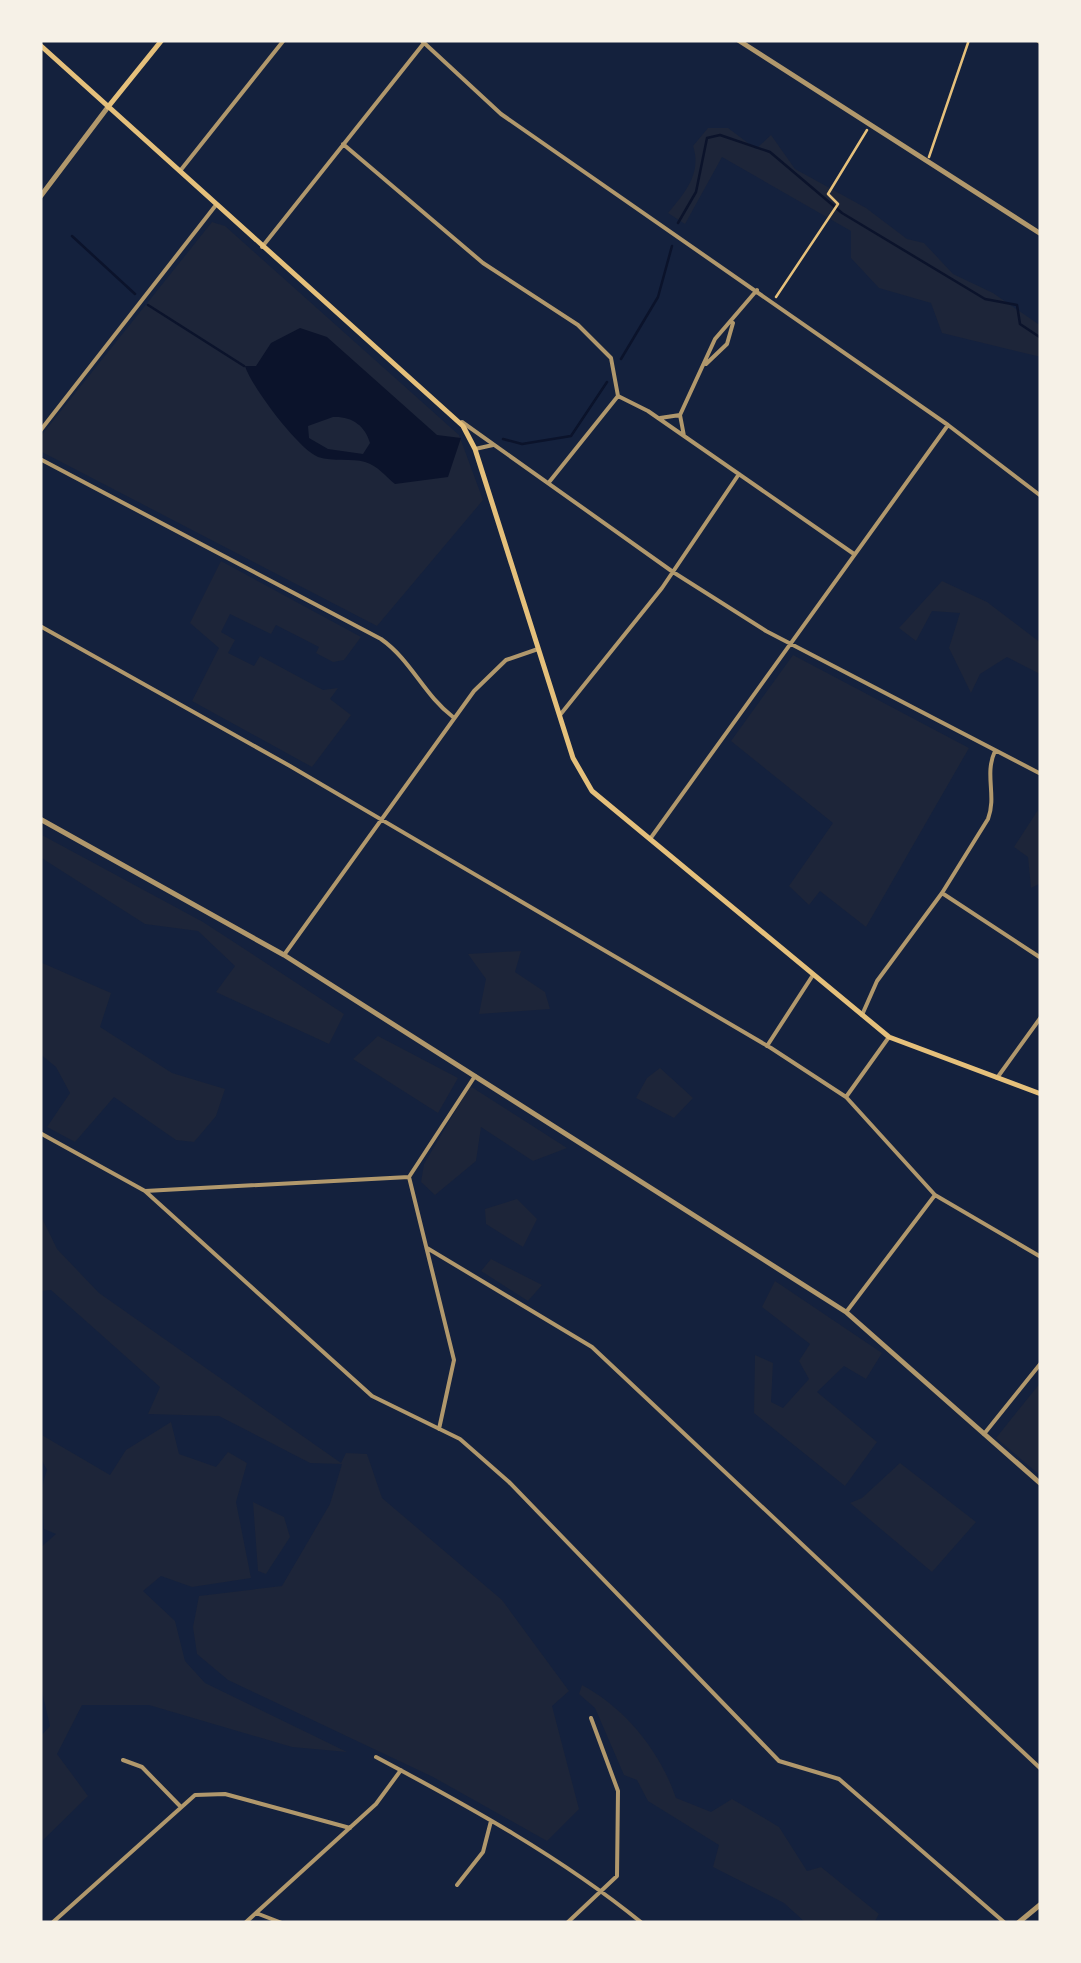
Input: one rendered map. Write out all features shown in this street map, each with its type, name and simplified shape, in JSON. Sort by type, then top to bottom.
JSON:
[{"type":"main road","points":[[108,107],[162,40]]},
{"type":"main road","points":[[40,45],[459,421],[475,450],[581,777],[650,840],[889,1037],[1041,1094]]},
{"type":"street","points":[[180,171],[284,40]]},
{"type":"street","points":[[738,40],[1041,234]]},
{"type":"street","points":[[262,247],[422,41],[501,114],[773,301],[1041,496]]},
{"type":"street","points":[[40,198],[108,107]]},
{"type":"street","points":[[343,144],[483,263],[578,325],[611,358],[618,396],[550,481]]},
{"type":"street","points":[[40,431],[216,206]]},
{"type":"street","points":[[684,437],[680,415],[716,338],[732,324],[756,290]]},
{"type":"street","points":[[706,364],[727,344],[732,324]]},
{"type":"street","points":[[618,396],[657,418],[856,556]]},
{"type":"street","points":[[657,418],[680,415]]},
{"type":"street","points":[[459,421],[550,481],[674,572],[792,646],[1041,774]]},
{"type":"street","points":[[650,840],[948,425]]},
{"type":"street","points":[[475,450],[486,444],[498,447]]},
{"type":"street","points":[[40,459],[381,639],[399,653],[433,701],[453,717]]},
{"type":"street","points":[[559,716],[674,572],[739,474]]},
{"type":"street","points":[[40,626],[767,1046],[846,1096],[935,1195],[1041,1258]]},
{"type":"street","points":[[284,955],[453,717],[500,664],[538,649]]},
{"type":"street","points":[[862,1015],[877,981],[942,893],[993,806],[988,766],[995,750]]},
{"type":"street","points":[[40,819],[284,955],[846,1312],[1041,1484]]},
{"type":"street","points":[[942,893],[1041,958]]},
{"type":"street","points":[[767,1046],[813,975]]},
{"type":"street","points":[[997,1078],[1041,1017]]},
{"type":"street","points":[[846,1096],[889,1037]]},
{"type":"street","points":[[439,1429],[454,1360],[409,1178],[474,1076]]},
{"type":"street","points":[[40,1134],[145,1191],[372,1396],[460,1440],[508,1482],[778,1762],[839,1779],[1005,1923]]},
{"type":"street","points":[[145,1191],[409,1178]]},
{"type":"street","points":[[846,1312],[935,1195]]},
{"type":"street","points":[[427,1248],[592,1347],[1041,1769]]},
{"type":"street","points":[[984,1434],[1041,1364]]},
{"type":"street","points":[[567,1923],[617,1876],[620,1803],[591,1718]]},
{"type":"street","points":[[376,1757],[491,1820],[602,1890],[642,1923]]},
{"type":"street","points":[[123,1760],[142,1768],[180,1806]]},
{"type":"street","points":[[245,1923],[376,1804],[400,1770]]},
{"type":"street","points":[[52,1923],[180,1806],[201,1794],[219,1792],[350,1828]]},
{"type":"street","points":[[456,1886],[483,1852],[491,1820]]},
{"type":"street","points":[[1018,1923],[1041,1904]]},
{"type":"street","points":[[256,1913],[282,1923]]},
{"type":"path","points":[[928,160],[969,40]]},
{"type":"path","points":[[773,301],[838,204],[828,194],[871,124]]},
{"type":"shaded area","points":[[708,128],[728,128],[756,149],[771,135],[795,169],[866,208],[907,239],[924,243],[953,274],[993,293],[1041,326],[1041,357],[942,333],[931,303],[879,288],[851,258],[851,231],[722,157],[685,224],[668,213],[694,174],[693,146]]},
{"type":"shaded area","points":[[212,222],[225,226],[459,435],[483,500],[377,626],[40,451],[40,437]]},
{"type":"shaded area","points":[[300,328],[327,337],[437,435],[461,438],[448,477],[395,484],[365,462],[318,457],[309,452],[276,416],[245,366],[256,366],[271,343]],"holes":[[[340,417],[365,431],[370,443],[363,454],[328,449],[309,438],[308,426]]]},
{"type":"shaded area","points":[[221,561],[361,637],[344,660],[333,662],[316,653],[319,647],[276,625],[271,634],[230,614],[221,632],[235,640],[228,653],[254,666],[260,656],[323,690],[338,688],[330,699],[351,715],[312,767],[192,701],[219,648],[190,623]]},
{"type":"shaded area","points":[[942,581],[987,602],[1041,643],[1040,674],[1007,657],[980,674],[971,693],[949,648],[960,613],[932,611],[916,641],[899,628]]},
{"type":"shaded area","points":[[793,655],[969,748],[866,927],[820,891],[809,905],[789,886],[833,823],[731,741]]},
{"type":"shaded area","points":[[1038,810],[1041,883],[1031,888],[1028,857],[1014,847]]},
{"type":"shaded area","points":[[40,834],[203,922],[344,1014],[329,1044],[216,992],[235,966],[198,931],[145,924],[40,857]]},
{"type":"shaded area","points":[[521,951],[515,972],[545,992],[550,1009],[479,1014],[486,979],[468,954]]},
{"type":"shaded area","points":[[40,962],[111,993],[100,1027],[172,1073],[225,1089],[216,1116],[194,1142],[176,1140],[114,1097],[75,1142],[47,1127],[70,1093],[56,1067],[40,1054]]},
{"type":"shaded area","points":[[378,1036],[458,1078],[438,1113],[353,1059]]},
{"type":"shaded area","points":[[660,1068],[693,1098],[674,1118],[636,1098],[647,1078]]},
{"type":"shaded area","points":[[470,1086],[567,1148],[533,1161],[481,1127],[476,1161],[435,1195],[421,1182],[424,1164]]},
{"type":"shaded area","points":[[517,1199],[537,1219],[523,1247],[486,1224],[485,1209]]},
{"type":"shaded area","points":[[40,1214],[57,1249],[99,1293],[341,1463],[346,1453],[367,1454],[382,1498],[502,1600],[569,1691],[552,1706],[579,1809],[547,1841],[433,1777],[228,1680],[197,1654],[193,1627],[199,1596],[282,1586],[330,1504],[342,1464],[310,1463],[219,1416],[148,1414],[160,1387],[51,1290],[40,1291]]},
{"type":"shaded area","points":[[491,1259],[542,1285],[528,1301],[481,1271]]},
{"type":"shaded area","points":[[775,1281],[882,1353],[866,1379],[844,1366],[817,1392],[877,1442],[845,1486],[754,1413],[755,1355],[773,1363],[771,1402],[783,1408],[809,1379],[799,1361],[810,1344],[762,1307]]},
{"type":"shaded area","points":[[1041,1382],[1041,1476],[996,1438]]},
{"type":"shaded area","points":[[171,1422],[179,1454],[216,1467],[228,1452],[247,1463],[236,1502],[251,1578],[192,1587],[161,1576],[143,1591],[175,1621],[185,1661],[205,1683],[347,1752],[292,1747],[149,1705],[82,1705],[57,1754],[88,1796],[40,1843],[40,1737],[50,1726],[40,1683],[40,1548],[56,1534],[44,1529],[42,1492],[47,1470],[40,1457],[40,1434],[110,1475],[126,1450]]},
{"type":"shaded area","points":[[900,1463],[976,1522],[932,1572],[850,1503],[862,1498]]},
{"type":"shaded area","points":[[253,1502],[284,1517],[290,1537],[266,1574],[258,1571]]},
{"type":"shaded area","points":[[582,1685],[613,1706],[639,1732],[661,1764],[676,1798],[711,1812],[732,1799],[779,1827],[807,1871],[821,1867],[879,1914],[874,1923],[806,1923],[784,1903],[713,1867],[719,1845],[648,1801],[637,1780],[624,1775],[595,1708],[579,1694]]},
{"type":"waterway","points":[[678,223],[696,192],[707,138],[720,135],[770,152],[842,213],[985,299],[1017,305],[1020,324],[1041,338]]},
{"type":"waterway","points":[[72,236],[135,294]]},
{"type":"waterway","points":[[621,359],[658,297],[672,246]]},
{"type":"waterway","points":[[148,305],[244,366]]},
{"type":"waterway","points":[[503,439],[522,444],[571,436],[607,382]]}]
